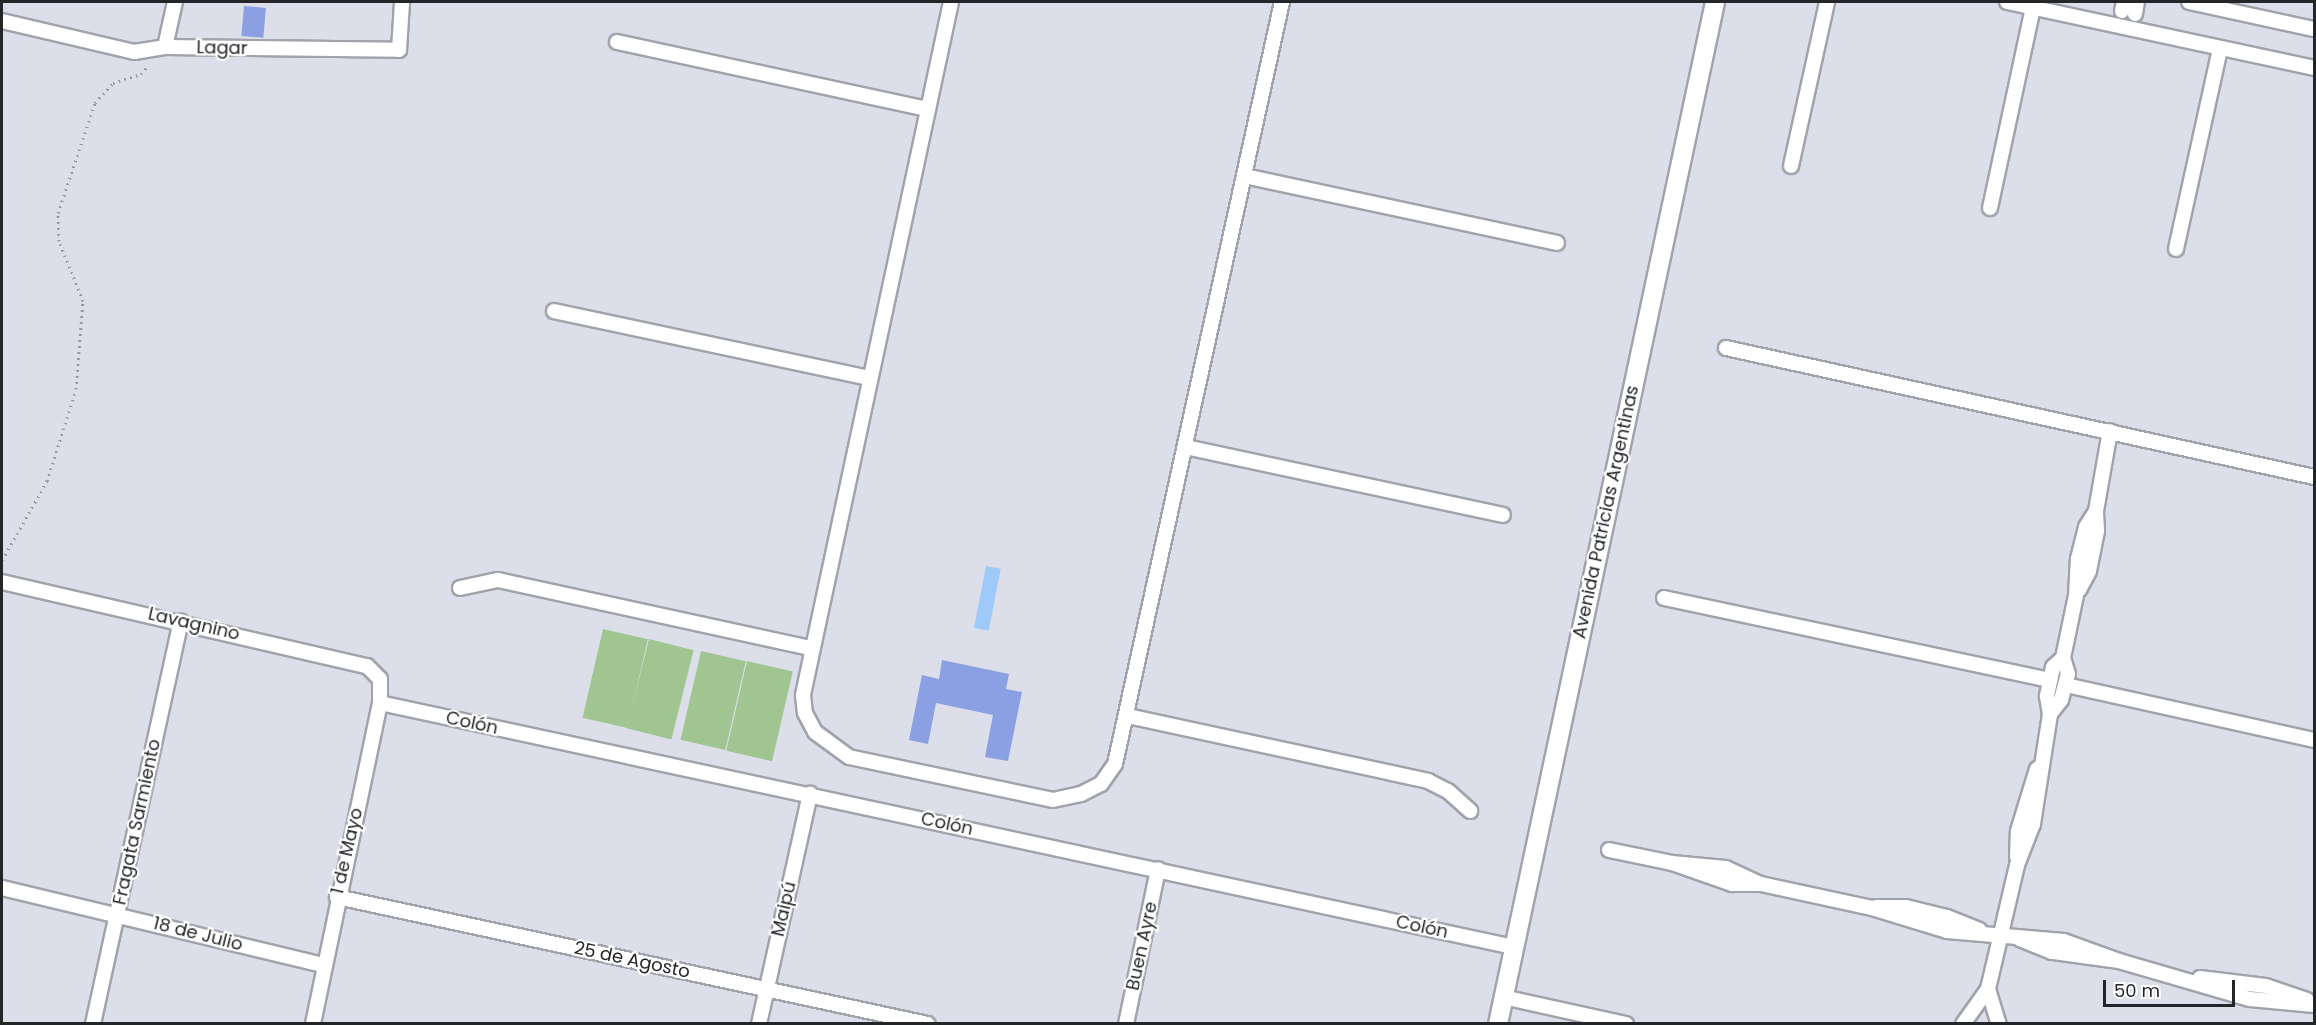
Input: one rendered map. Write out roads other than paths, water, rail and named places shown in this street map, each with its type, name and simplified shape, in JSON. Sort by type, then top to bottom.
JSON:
[{"type":"street","points":[[165,47],[175,2]]},
{"type":"street","name":"Lagar","points":[[2,21],[134,52],[165,47],[399,50],[402,2]]},
{"type":"street","points":[[951,2],[811,648],[803,695],[805,712],[815,732],[829,746],[849,757],[1053,800],[1081,794],[1101,784],[1115,764],[1128,716],[1282,2]]},
{"type":"street","name":"Avenida Patricias Argentinas","points":[[1498,1023],[1715,2]]},
{"type":"street","points":[[1791,166],[1827,2]]},
{"type":"street","points":[[2007,2],[2033,7],[2128,15],[2220,49],[2314,68]]},
{"type":"street","points":[[2189,2],[2314,29]]},
{"type":"street","points":[[1990,208],[2033,7]]},
{"type":"street","points":[[617,42],[928,110]]},
{"type":"street","points":[[2176,249],[2220,49]]},
{"type":"street","points":[[1245,176],[1557,243]]},
{"type":"street","points":[[554,311],[870,378]]},
{"type":"street","points":[[1726,348],[2314,477]]},
{"type":"street","points":[[2050,714],[2061,700],[2066,685],[2068,674],[2063,658],[2076,595],[2088,571],[2097,531],[2096,511],[2110,431]]},
{"type":"street","points":[[1186,447],[1503,514]]},
{"type":"street","points":[[460,588],[498,580],[811,648]]},
{"type":"street","name":"Lavagnino","points":[[2,582],[181,621],[367,666],[380,679]]},
{"type":"street","points":[[1664,598],[2050,680]]},
{"type":"street","name":"Fragata Sarmiento","points":[[93,1023],[181,621]]},
{"type":"street","points":[[1963,1023],[1988,989],[2017,865],[2022,811],[2041,758],[2050,714],[2047,696],[2050,680],[2053,667],[2063,658]]},
{"type":"street","name":"1 de Mayo","points":[[313,1023],[337,897],[380,703],[380,679]]},
{"type":"street","points":[[2066,685],[2314,740]]},
{"type":"street","name":"Colón","points":[[380,703],[1514,947]]},
{"type":"street","points":[[1128,716],[1428,781],[1448,791],[1470,811]]},
{"type":"street","name":"Maipú","points":[[759,1023],[810,794]]},
{"type":"street","points":[[1609,850],[1672,863],[1726,868],[1761,884],[1872,908],[1906,907],[1947,917],[1983,933],[2019,939],[2052,952],[2119,961],[2187,978],[2266,986],[2314,1004]]},
{"type":"street","name":"Buen Ayre","points":[[1126,1023],[1158,869]]},
{"type":"street","name":"18 de Julio","points":[[2,888],[323,965]]},
{"type":"street","name":"25 de Agosto","points":[[337,897],[928,1023]]},
{"type":"street","points":[[1988,989],[1999,1023]]},
{"type":"street","points":[[1503,997],[1625,1023]]},
{"type":"water","points":[[986,566],[1001,569],[989,631],[974,628]]}]
